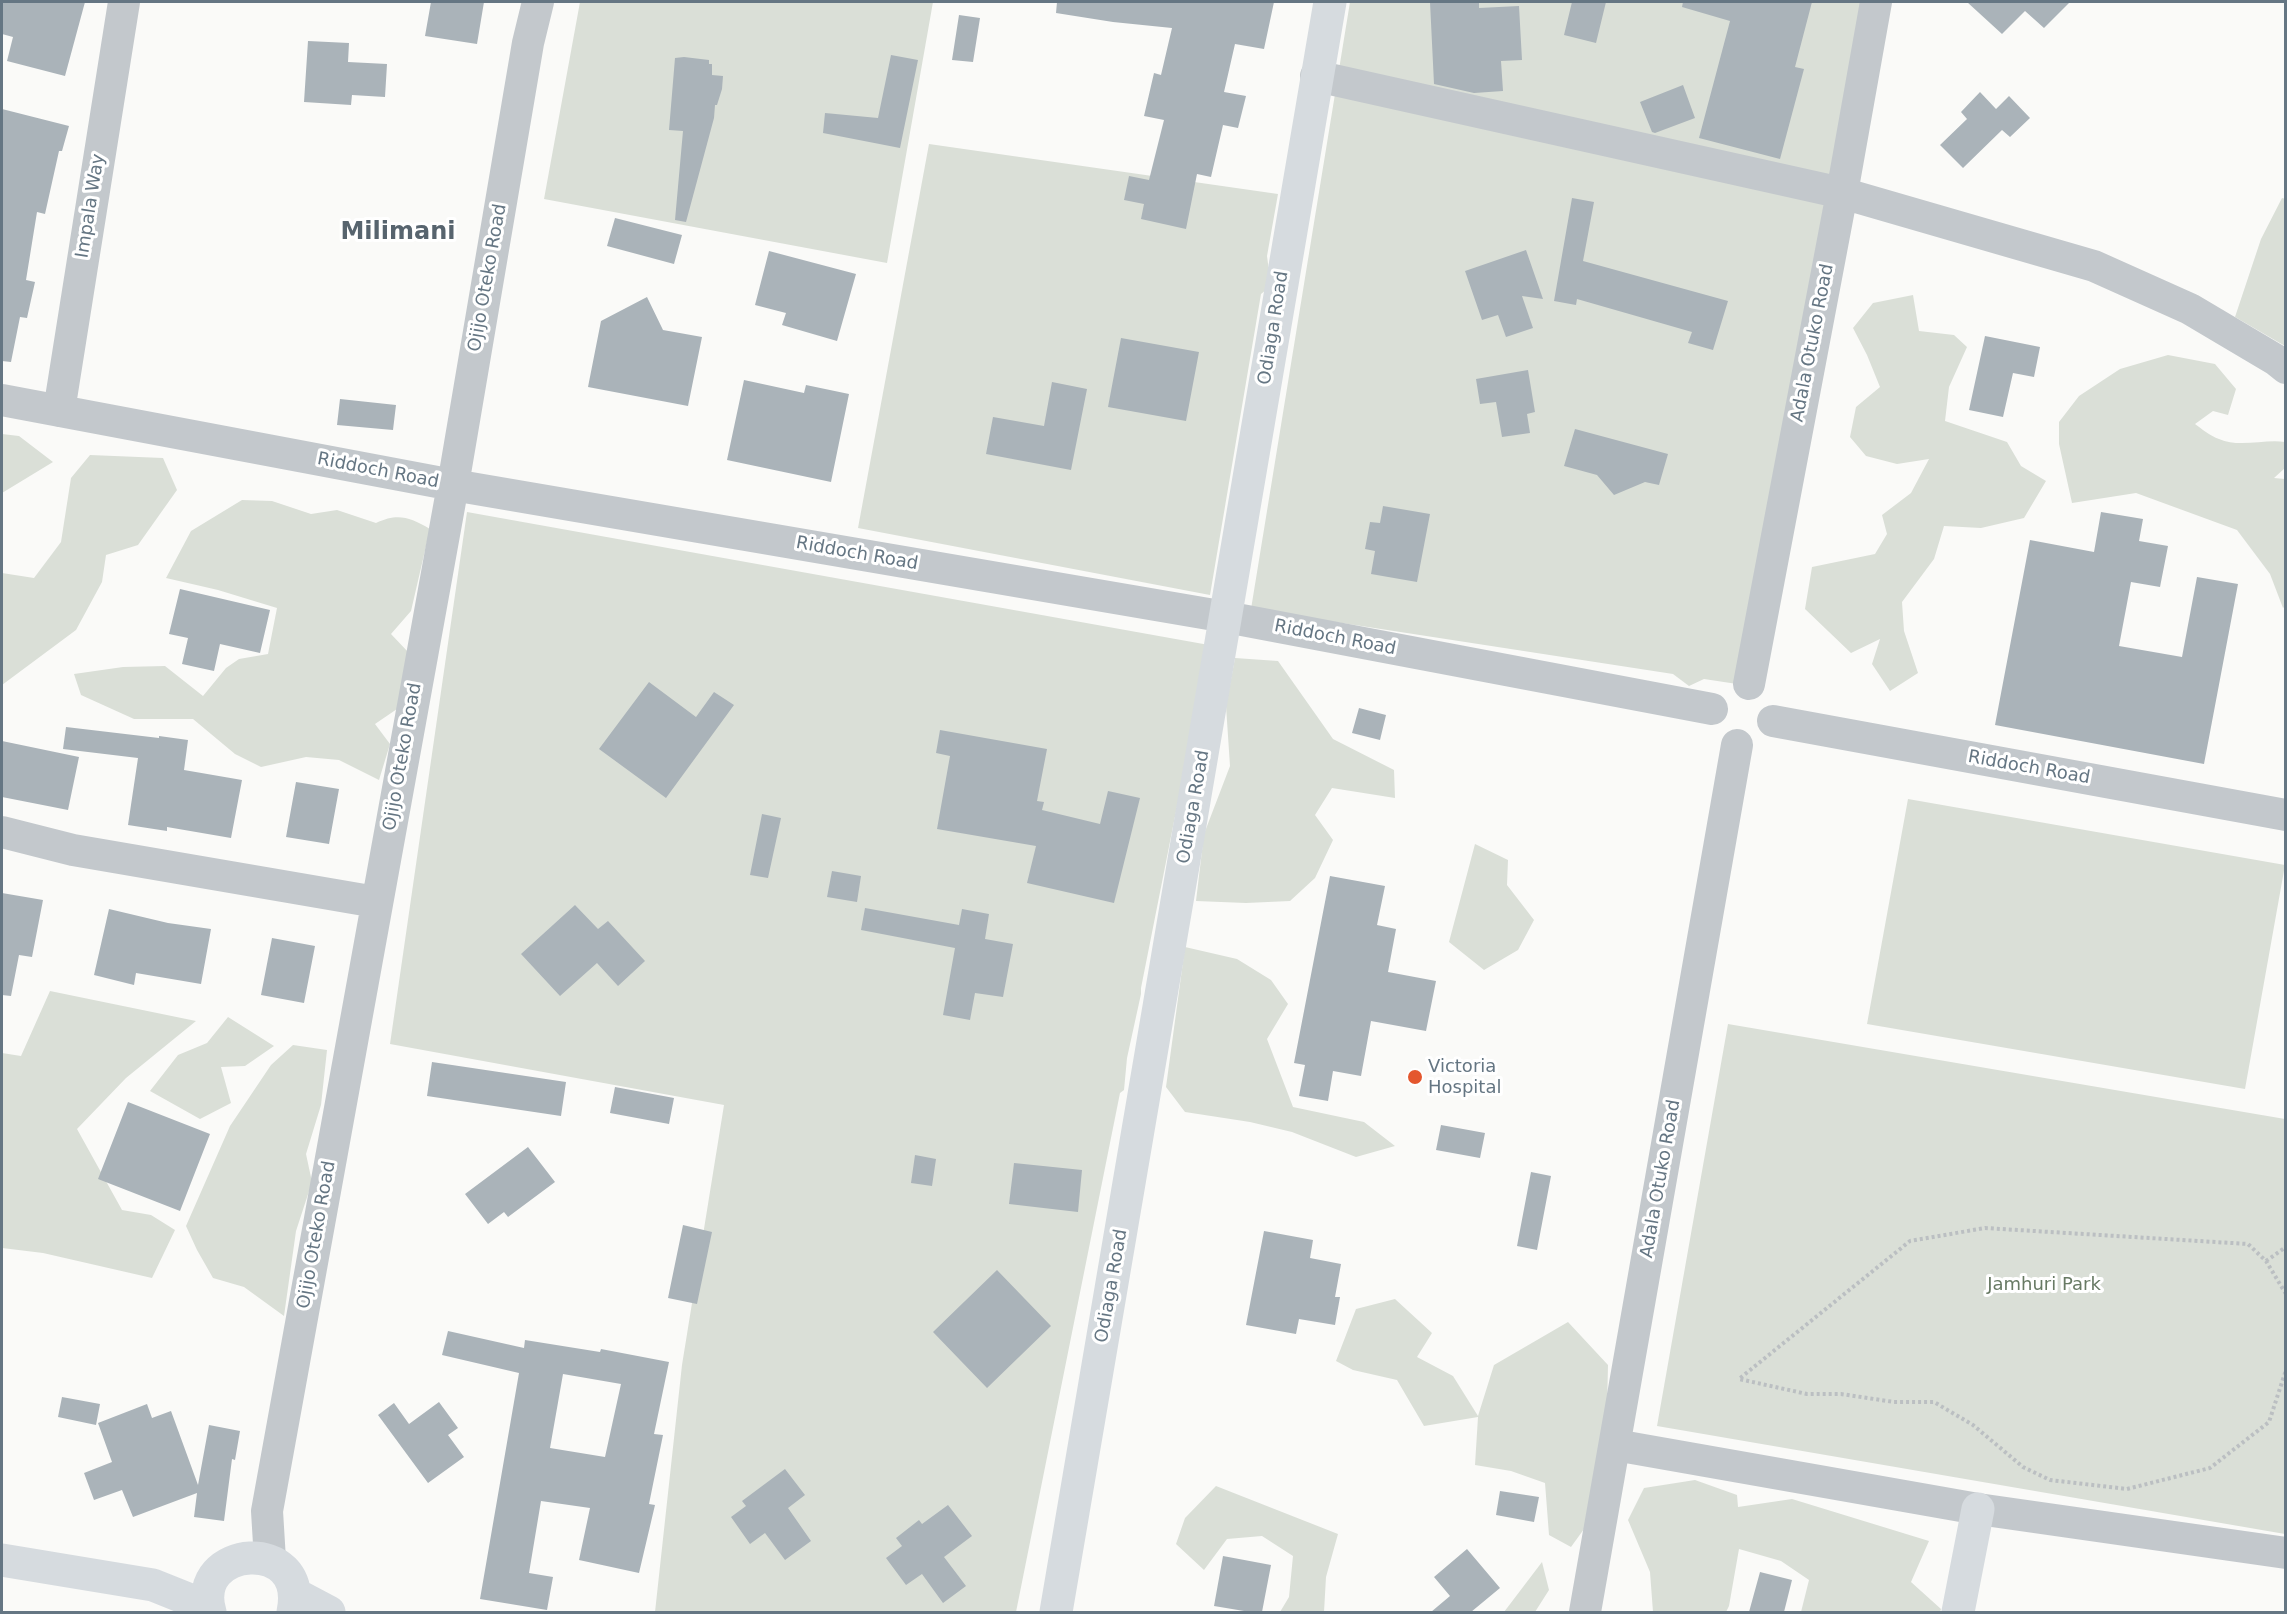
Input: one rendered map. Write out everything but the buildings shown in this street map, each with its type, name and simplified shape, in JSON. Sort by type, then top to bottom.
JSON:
[{"type":"main road","name":"Odiaga Road","points":[[1056,1612],[1330,2]]},
{"type":"main road","points":[[1958,1612],[1978,1509]]},
{"type":"main road","points":[[2,1560],[153,1585],[210,1600],[219,1571],[229,1563],[255,1559],[286,1574],[294,1603],[329,1612]]},
{"type":"street","name":"Impala Way","points":[[59,411],[124,2]]},
{"type":"street","name":"Ojijo Oteko Road","points":[[255,1559],[267,1512],[453,485],[528,43],[538,2]]},
{"type":"street","name":"Adala Otuko Road","points":[[1749,684],[1876,2]]},
{"type":"street","points":[[1316,76],[1842,193],[2094,266],[2190,309],[2286,368]]},
{"type":"street","name":"Riddoch Road","points":[[2,400],[453,485],[1226,617],[1712,709]]},
{"type":"street","points":[[1737,684],[1749,684],[1760,688],[1769,697],[1774,708],[1773,721],[1768,732],[1760,741],[1749,745],[1737,745],[1725,741],[1717,732],[1712,721],[1712,709],[1716,697],[1725,689],[1737,684]]},
{"type":"street","name":"Riddoch Road","points":[[1773,721],[2286,815]]},
{"type":"street","name":"Adala Otuko Road","points":[[1585,1612],[1737,745]]},
{"type":"street","points":[[2,832],[73,850],[376,902]]},
{"type":"street","points":[[1615,1445],[1978,1509],[2286,1553]]},
{"type":"path","points":[[2286,1294],[2266,1261],[2248,1244],[1985,1228],[1910,1241],[1739,1379],[1807,1394],[1841,1394],[1894,1402],[1934,1402],[1973,1425],[2023,1467],[2049,1480],[2127,1489],[2210,1468],[2270,1422],[2286,1370]]},
{"type":"path","points":[[2266,1261],[2286,1247]]},
{"type":"green space","points":[[580,2],[933,2],[887,263],[544,199]]},
{"type":"green space","points":[[1350,2],[1876,2],[1737,684],[1704,679],[1689,686],[1673,674],[1251,609]]},
{"type":"green space","points":[[929,144],[1278,194],[1267,256],[1271,286],[1261,294],[1210,595],[858,528]]},
{"type":"green space","points":[[2282,198],[2286,199],[2285,346],[2235,317],[2261,239]]},
{"type":"green space","points":[[1913,295],[1919,331],[1954,335],[1967,347],[1949,387],[1945,421],[2007,442],[2021,466],[2046,481],[2024,518],[1981,528],[1944,526],[1934,559],[1902,602],[1904,631],[1918,673],[1890,691],[1872,664],[1880,639],[1851,653],[1805,609],[1812,567],[1875,554],[1887,534],[1882,515],[1911,493],[1929,459],[1897,464],[1866,456],[1850,437],[1856,407],[1880,387],[1853,328],[1873,303]]},
{"type":"green space","points":[[2168,355],[2215,364],[2236,389],[2228,415],[2213,411],[2195,424],[2212,436],[2227,442],[2285,442],[2285,468],[2274,478],[2285,479],[2286,605],[2283,608],[2270,574],[2237,530],[2136,493],[2072,503],[2059,444],[2059,422],[2079,396],[2120,369]]},
{"type":"green space","points":[[2,434],[19,436],[53,462],[2,493]]},
{"type":"green space","points":[[90,455],[163,458],[177,490],[138,545],[106,555],[102,582],[76,630],[2,685],[2,573],[34,578],[61,542],[71,478]]},
{"type":"green space","points":[[242,500],[272,501],[311,514],[337,510],[376,523],[397,517],[430,529],[411,611],[391,634],[409,653],[397,709],[375,724],[390,744],[379,780],[339,760],[306,757],[261,767],[235,754],[193,719],[134,719],[81,695],[74,674],[123,667],[165,666],[203,696],[226,668],[239,659],[268,654],[277,608],[218,590],[166,578],[191,531]]},
{"type":"green space","points":[[467,512],[1209,645],[1127,1058],[1124,1090],[1120,1093],[1016,1612],[655,1612],[682,1365],[724,1105],[390,1044]]},
{"type":"green space","points":[[1235,658],[1278,661],[1333,739],[1394,770],[1395,798],[1332,788],[1315,815],[1333,840],[1315,878],[1290,901],[1246,903],[1196,901],[1204,834],[1230,766],[1226,706]]},
{"type":"green space","points":[[1908,799],[2285,865],[2245,1089],[1867,1024]]},
{"type":"green space","points":[[1475,844],[1508,860],[1507,885],[1534,920],[1518,950],[1484,970],[1449,942]]},
{"type":"green space","points":[[1185,947],[1237,959],[1271,980],[1288,1004],[1267,1039],[1293,1107],[1364,1122],[1395,1146],[1356,1157],[1292,1132],[1250,1122],[1185,1112],[1166,1087]]},
{"type":"green space","points":[[50,991],[196,1021],[126,1078],[77,1129],[122,1210],[151,1215],[175,1230],[152,1278],[43,1253],[2,1248],[2,1053],[21,1056]]},
{"type":"green space","points":[[228,1017],[274,1046],[245,1066],[221,1067],[231,1103],[200,1119],[150,1091],[178,1055],[207,1043]]},
{"type":"green space","name":"Jamhuri Park","points":[[1728,1024],[2285,1119],[2285,1534],[1657,1426]]},
{"type":"green space","points":[[293,1045],[327,1050],[321,1105],[306,1154],[312,1182],[296,1231],[284,1316],[244,1287],[213,1278],[186,1226],[230,1126],[271,1065]]},
{"type":"green space","points":[[1395,1299],[1432,1333],[1417,1357],[1453,1376],[1478,1416],[1494,1365],[1568,1322],[1608,1365],[1605,1500],[1571,1547],[1549,1535],[1545,1483],[1511,1471],[1475,1465],[1478,1417],[1424,1426],[1397,1380],[1353,1370],[1336,1361],[1356,1309]]},
{"type":"green space","points":[[1695,1480],[1737,1495],[1738,1507],[1792,1499],[1929,1541],[1911,1582],[1941,1609],[1940,1612],[1801,1612],[1809,1580],[1781,1561],[1739,1549],[1726,1612],[1653,1612],[1650,1572],[1628,1520],[1644,1488]]},
{"type":"green space","points":[[1216,1486],[1338,1534],[1326,1577],[1324,1612],[1280,1612],[1289,1597],[1293,1556],[1262,1536],[1227,1539],[1204,1570],[1176,1544],[1185,1518]]},
{"type":"green space","points":[[1542,1562],[1549,1590],[1535,1612],[1504,1612]]},
{"type":"place","name":"Victoria Hospital","points":[[1415,1077]]},
{"type":"district","name":"Milimani","points":[[398,233]]}]
